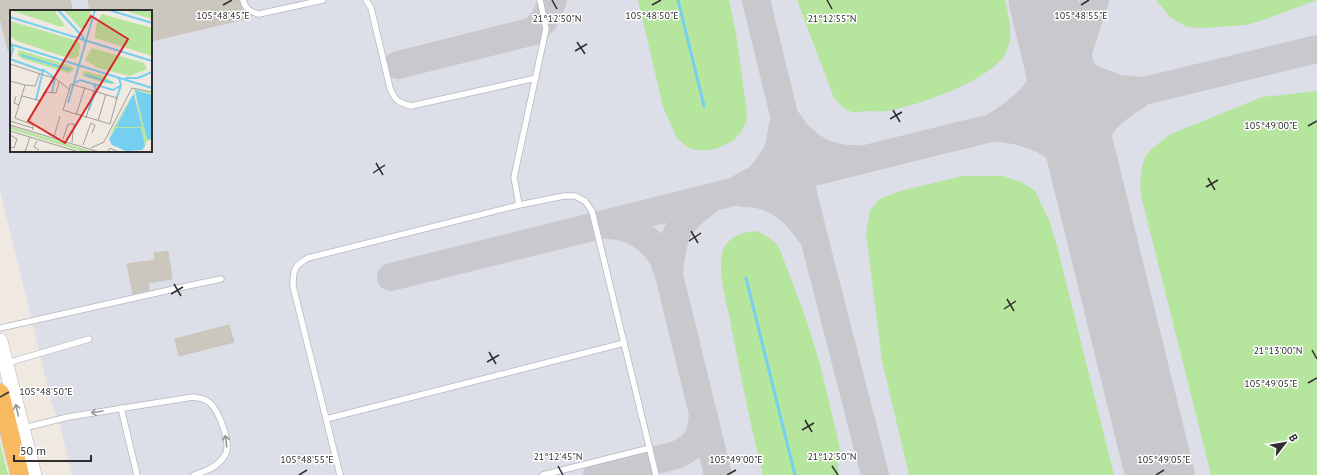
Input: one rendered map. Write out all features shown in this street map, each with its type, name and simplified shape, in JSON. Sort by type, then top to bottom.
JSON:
[{"type":"highway","points":[[0,393],[20,475]]},
{"type":"main road","points":[[0,340],[7,363],[21,429],[34,475]]},
{"type":"lane","points":[[243,0],[244,6],[252,12],[260,14],[323,0]]},
{"type":"lane","points":[[366,0],[371,8],[390,88],[394,97],[401,103],[411,106],[536,78]]},
{"type":"lane","points":[[519,205],[514,177],[546,29],[540,0]]},
{"type":"lane","points":[[340,475],[293,286],[293,273],[299,263],[308,258],[519,205],[564,196],[575,196],[585,201],[592,211],[656,475]]},
{"type":"lane","points":[[0,328],[221,279]]},
{"type":"lane","points":[[7,363],[89,338]]},
{"type":"lane","points":[[326,419],[624,344]]},
{"type":"lane","points":[[21,429],[68,417],[121,408],[193,397],[204,399],[216,410],[228,441],[226,455],[213,468],[194,475]]},
{"type":"lane","points":[[121,408],[137,475]]},
{"type":"lane","points":[[543,475],[650,448]]},
{"type":"shaded area","points":[[0,0],[1317,0],[1317,475],[72,475],[60,425],[52,404],[0,190]]},
{"type":"green space","points":[[638,0],[729,0],[736,33],[747,113],[746,122],[741,132],[734,140],[718,148],[710,150],[695,150],[687,147],[676,137],[663,107]]},
{"type":"green space","points":[[797,0],[1005,0],[1010,28],[1009,43],[1004,56],[995,66],[967,84],[932,98],[900,108],[884,111],[853,112],[845,109],[834,98]]},
{"type":"green space","points":[[1156,0],[1317,0],[1246,25],[1202,28],[1187,27],[1171,18]]},
{"type":"green space","points":[[1317,91],[1317,475],[1211,475],[1141,196],[1140,184],[1142,167],[1145,157],[1151,149],[1171,134],[1262,97]]},
{"type":"green space","points":[[963,176],[1003,176],[1023,183],[1035,191],[1049,220],[1057,246],[1114,475],[909,475],[882,361],[866,233],[870,211],[879,199],[904,190]]},
{"type":"green space","points":[[756,231],[769,238],[779,247],[806,319],[820,364],[842,457],[837,457],[839,475],[763,475],[749,417],[724,294],[721,267],[721,258],[725,245],[736,236]]},
{"type":"green space","points":[[0,443],[8,475],[0,475]]},
{"type":"building","points":[[0,0],[70,0],[73,10],[10,10],[10,50],[8,50],[0,18]]},
{"type":"building","points":[[88,0],[239,0],[245,19],[152,41],[152,10],[90,10]]},
{"type":"building","points":[[168,251],[172,279],[148,283],[149,290],[133,294],[127,264],[155,260],[154,253]]},
{"type":"building","points":[[229,325],[234,342],[179,356],[175,339]]},
{"type":"waterway","points":[[678,0],[704,106]]},
{"type":"waterway","points":[[746,278],[795,475]]},
{"type":"taxiway","points":[[398,65],[534,31],[544,20],[553,0]]},
{"type":"taxiway","points":[[756,0],[815,242],[875,475]]},
{"type":"taxiway","points":[[1063,78],[1074,64],[1095,0]]},
{"type":"taxiway","points":[[1089,186],[1076,163],[1058,148],[1040,138],[1020,131],[994,127],[1016,112],[1035,94],[1046,74],[1054,45],[1090,78],[1118,89],[1134,90]]},
{"type":"taxiway","points":[[391,277],[938,141],[1317,49]]},
{"type":"taxiway","points":[[1089,186],[1093,144],[1099,129],[1111,114],[1136,96]]},
{"type":"taxiway","points":[[786,119],[799,136],[811,146],[825,154],[840,158],[855,159]]},
{"type":"taxiway","points":[[742,187],[759,178],[778,151],[784,120]]},
{"type":"taxiway","points":[[743,193],[764,196],[783,205],[798,218],[811,235]]},
{"type":"taxiway","points":[[669,275],[674,241],[682,224],[697,209],[708,201]]},
{"type":"taxiway","points":[[607,225],[624,227],[639,234],[652,244],[664,261],[669,275],[718,475]]},
{"type":"taxiway","points":[[597,475],[683,452],[697,439],[701,428],[703,414]]},
{"type":"runway","points":[[1043,0],[1160,475]]}]
